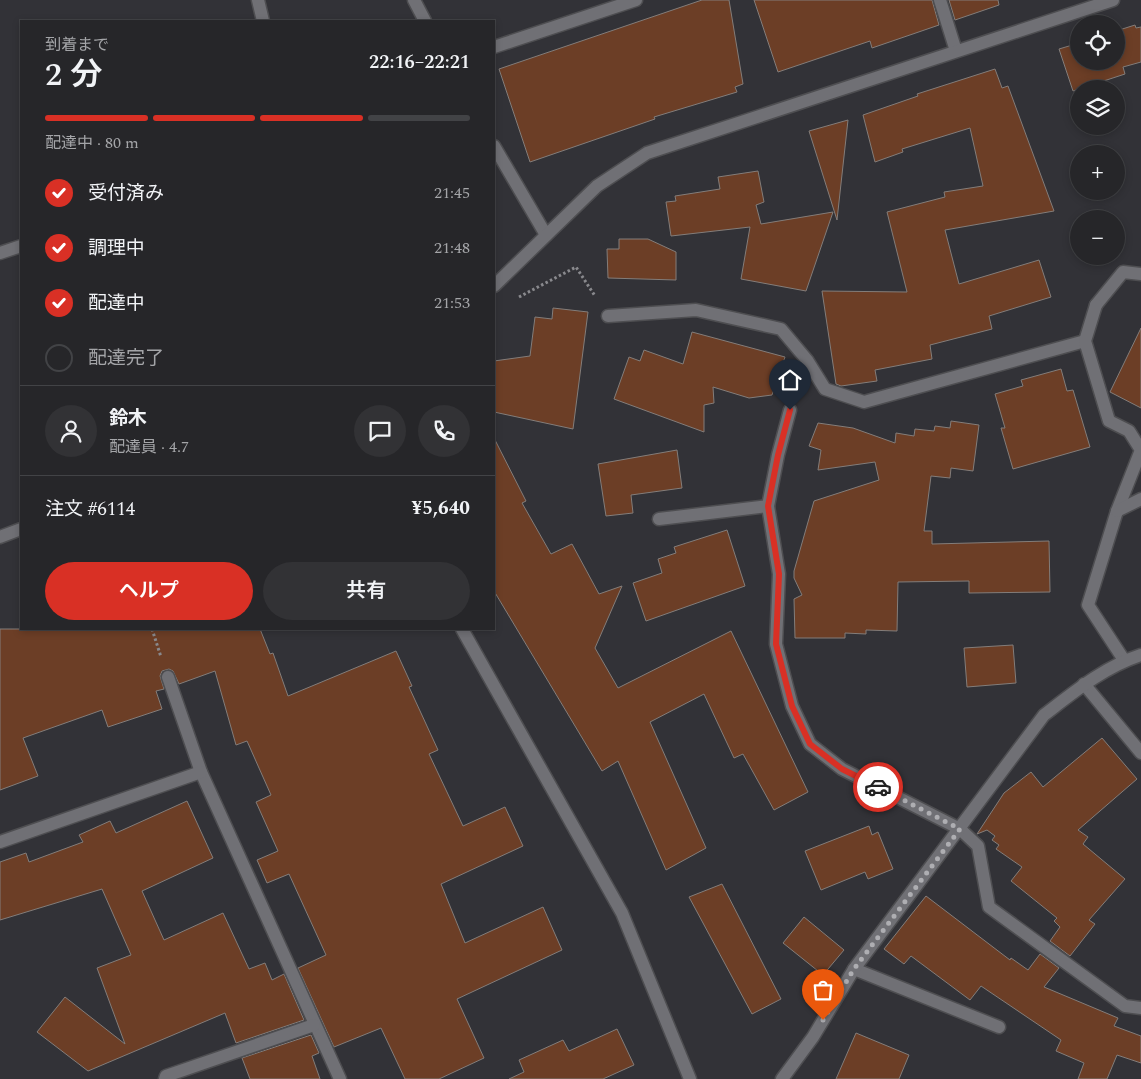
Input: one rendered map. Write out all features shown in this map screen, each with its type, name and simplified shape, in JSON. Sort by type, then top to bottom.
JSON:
[{"type":"street","points":[[258,0],[263,20]]},
{"type":"street","points":[[414,0],[424,20]]},
{"type":"street","points":[[495,47],[636,0]]},
{"type":"street","points":[[940,0],[956,51]]},
{"type":"street","points":[[496,284],[597,186],[647,153],[1113,0]]},
{"type":"street","points":[[495,148],[546,235]]},
{"type":"street","points":[[0,253],[20,246]]},
{"type":"street","points":[[1124,660],[1088,605],[1117,511],[1141,450],[1129,431],[1109,421],[1085,341],[1096,305],[1123,272],[1141,274]]},
{"type":"street","points":[[608,316],[696,310],[781,329],[806,360],[825,389],[864,402],[1085,341]]},
{"type":"street","points":[[790,410],[778,455],[768,506],[779,574],[776,644],[792,706],[810,744],[842,769],[960,829],[978,846],[989,908],[1126,1006],[1141,1008]]},
{"type":"street","points":[[1117,511],[1141,499]]},
{"type":"street","points":[[659,519],[768,506]]},
{"type":"street","points":[[0,536],[20,529]]},
{"type":"street","points":[[463,630],[622,913],[690,1079]]},
{"type":"street","points":[[782,1079],[813,1037],[854,969],[1044,715],[1084,684],[1124,660],[1141,654]]},
{"type":"street","points":[[168,677],[201,772],[314,1026],[340,1079]]},
{"type":"street","points":[[1084,684],[1141,753]]},
{"type":"street","points":[[0,842],[201,772]]},
{"type":"street","points":[[854,969],[999,1027]]},
{"type":"street","points":[[165,1079],[166,1076],[314,1026]]},
{"type":"path","points":[[496,284],[513,300],[576,268],[608,316]]},
{"type":"building","points":[[702,0],[729,0],[743,84],[735,87],[737,92],[654,117],[655,119],[530,162],[499,69]]},
{"type":"building","points":[[754,0],[932,0],[939,25],[872,48],[870,41],[778,72]]},
{"type":"building","points":[[949,0],[998,0],[999,5],[955,20]]},
{"type":"building","points":[[1135,25],[1136,28],[1141,27],[1141,62],[1125,66],[1125,28]]},
{"type":"building","points":[[1070,46],[1070,70],[1124,70],[1125,74],[1107,80],[1070,80],[1070,82],[1059,49]]},
{"type":"building","points":[[995,69],[1002,88],[1008,86],[1054,211],[945,230],[959,284],[1039,260],[1051,297],[989,316],[992,329],[930,345],[932,359],[875,370],[877,381],[841,386],[836,384],[822,291],[907,292],[887,212],[945,197],[944,192],[983,186],[970,128],[902,149],[903,152],[875,162],[863,115],[918,96],[917,94]]},
{"type":"building","points":[[848,120],[837,220],[809,131]]},
{"type":"building","points":[[758,171],[764,202],[756,205],[761,224],[833,212],[806,291],[741,279],[750,227],[671,236],[666,202],[676,201],[675,196],[720,189],[718,177]]},
{"type":"building","points":[[619,239],[648,239],[676,252],[676,280],[608,278],[607,249],[619,249]]},
{"type":"building","points":[[553,308],[588,312],[573,429],[495,412],[495,361],[530,356],[535,317],[552,319]]},
{"type":"building","points":[[1141,328],[1141,408],[1110,392]]},
{"type":"building","points":[[692,332],[785,357],[772,395],[749,398],[713,387],[714,403],[704,405],[704,432],[614,399],[629,357],[640,361],[644,350],[683,364]]},
{"type":"building","points":[[1061,369],[1067,391],[1073,390],[1090,447],[1013,469],[1001,428],[1005,428],[995,394],[1023,386],[1021,380]]},
{"type":"building","points":[[951,421],[979,425],[973,471],[951,468],[950,478],[931,476],[924,531],[932,531],[932,544],[1049,541],[1050,592],[969,593],[969,581],[898,582],[897,631],[866,630],[866,634],[845,633],[845,638],[795,638],[794,599],[802,595],[794,578],[794,571],[814,501],[879,480],[875,462],[818,470],[821,450],[809,446],[818,423],[853,428],[895,443],[896,433],[914,436],[915,429],[934,431],[935,426],[950,428]]},
{"type":"building","points":[[495,440],[526,501],[522,503],[551,554],[572,544],[599,594],[622,586],[595,648],[618,688],[731,631],[808,792],[774,810],[743,754],[734,758],[704,694],[650,722],[706,848],[666,870],[618,761],[602,771],[495,593]]},
{"type":"building","points":[[677,450],[682,488],[631,495],[633,513],[606,516],[598,464]]},
{"type":"building","points":[[727,530],[745,586],[646,621],[633,583],[662,573],[658,559],[676,553],[674,547]]},
{"type":"building","points":[[0,629],[260,630],[270,654],[273,653],[288,696],[396,651],[412,686],[409,687],[438,750],[429,754],[463,826],[505,807],[523,846],[441,884],[465,943],[543,907],[562,950],[457,999],[484,1058],[439,1079],[405,1079],[381,1028],[334,1047],[298,968],[326,955],[289,874],[267,883],[257,860],[278,851],[256,802],[271,795],[247,741],[236,745],[215,671],[179,684],[173,671],[169,669],[162,671],[160,676],[164,689],[156,691],[162,709],[108,727],[102,710],[23,738],[38,776],[0,790]]},
{"type":"building","points":[[1013,645],[1016,683],[967,687],[964,648]]},
{"type":"building","points":[[1102,738],[1137,779],[1078,830],[1088,837],[1083,844],[1125,879],[1089,920],[1095,924],[1070,956],[1050,941],[1060,927],[1054,921],[1057,918],[1011,881],[1022,867],[996,849],[999,845],[992,840],[995,836],[987,830],[977,834],[1004,793],[1031,772],[1043,787]]},
{"type":"building","points":[[187,801],[213,858],[142,891],[164,940],[223,913],[249,969],[265,963],[272,980],[284,974],[304,1020],[236,1043],[225,1013],[88,1071],[37,1032],[65,997],[125,1044],[97,968],[131,955],[102,889],[0,920],[0,862],[26,853],[29,862],[83,842],[79,835],[110,821],[116,833]]},
{"type":"building","points":[[869,826],[872,835],[878,832],[893,869],[868,879],[865,872],[821,890],[805,851]]},
{"type":"building","points":[[722,884],[781,999],[752,1014],[689,897]]},
{"type":"building","points":[[926,896],[1010,960],[1011,958],[1028,970],[1040,954],[1059,968],[1044,987],[1118,1018],[1114,1026],[1141,1036],[1141,1063],[1117,1055],[1107,1079],[1078,1079],[1084,1063],[1056,1051],[1061,1040],[981,986],[970,1000],[911,956],[904,964],[884,949]]},
{"type":"building","points":[[804,917],[844,950],[823,975],[783,943]]},
{"type":"building","points":[[617,1029],[634,1065],[603,1079],[509,1079],[524,1072],[519,1060],[563,1040],[569,1051]]},
{"type":"building","points":[[856,1033],[909,1055],[899,1079],[836,1079]]},
{"type":"building","points":[[311,1035],[319,1053],[312,1056],[320,1079],[250,1079],[242,1058]]},
{"type":"way so far","points":[[823,1020],[854,969],[960,829],[878,787]]},
{"type":"route","points":[[790,410],[778,455],[768,506],[779,574],[776,644],[792,706],[810,744],[842,769],[878,787]]}]
